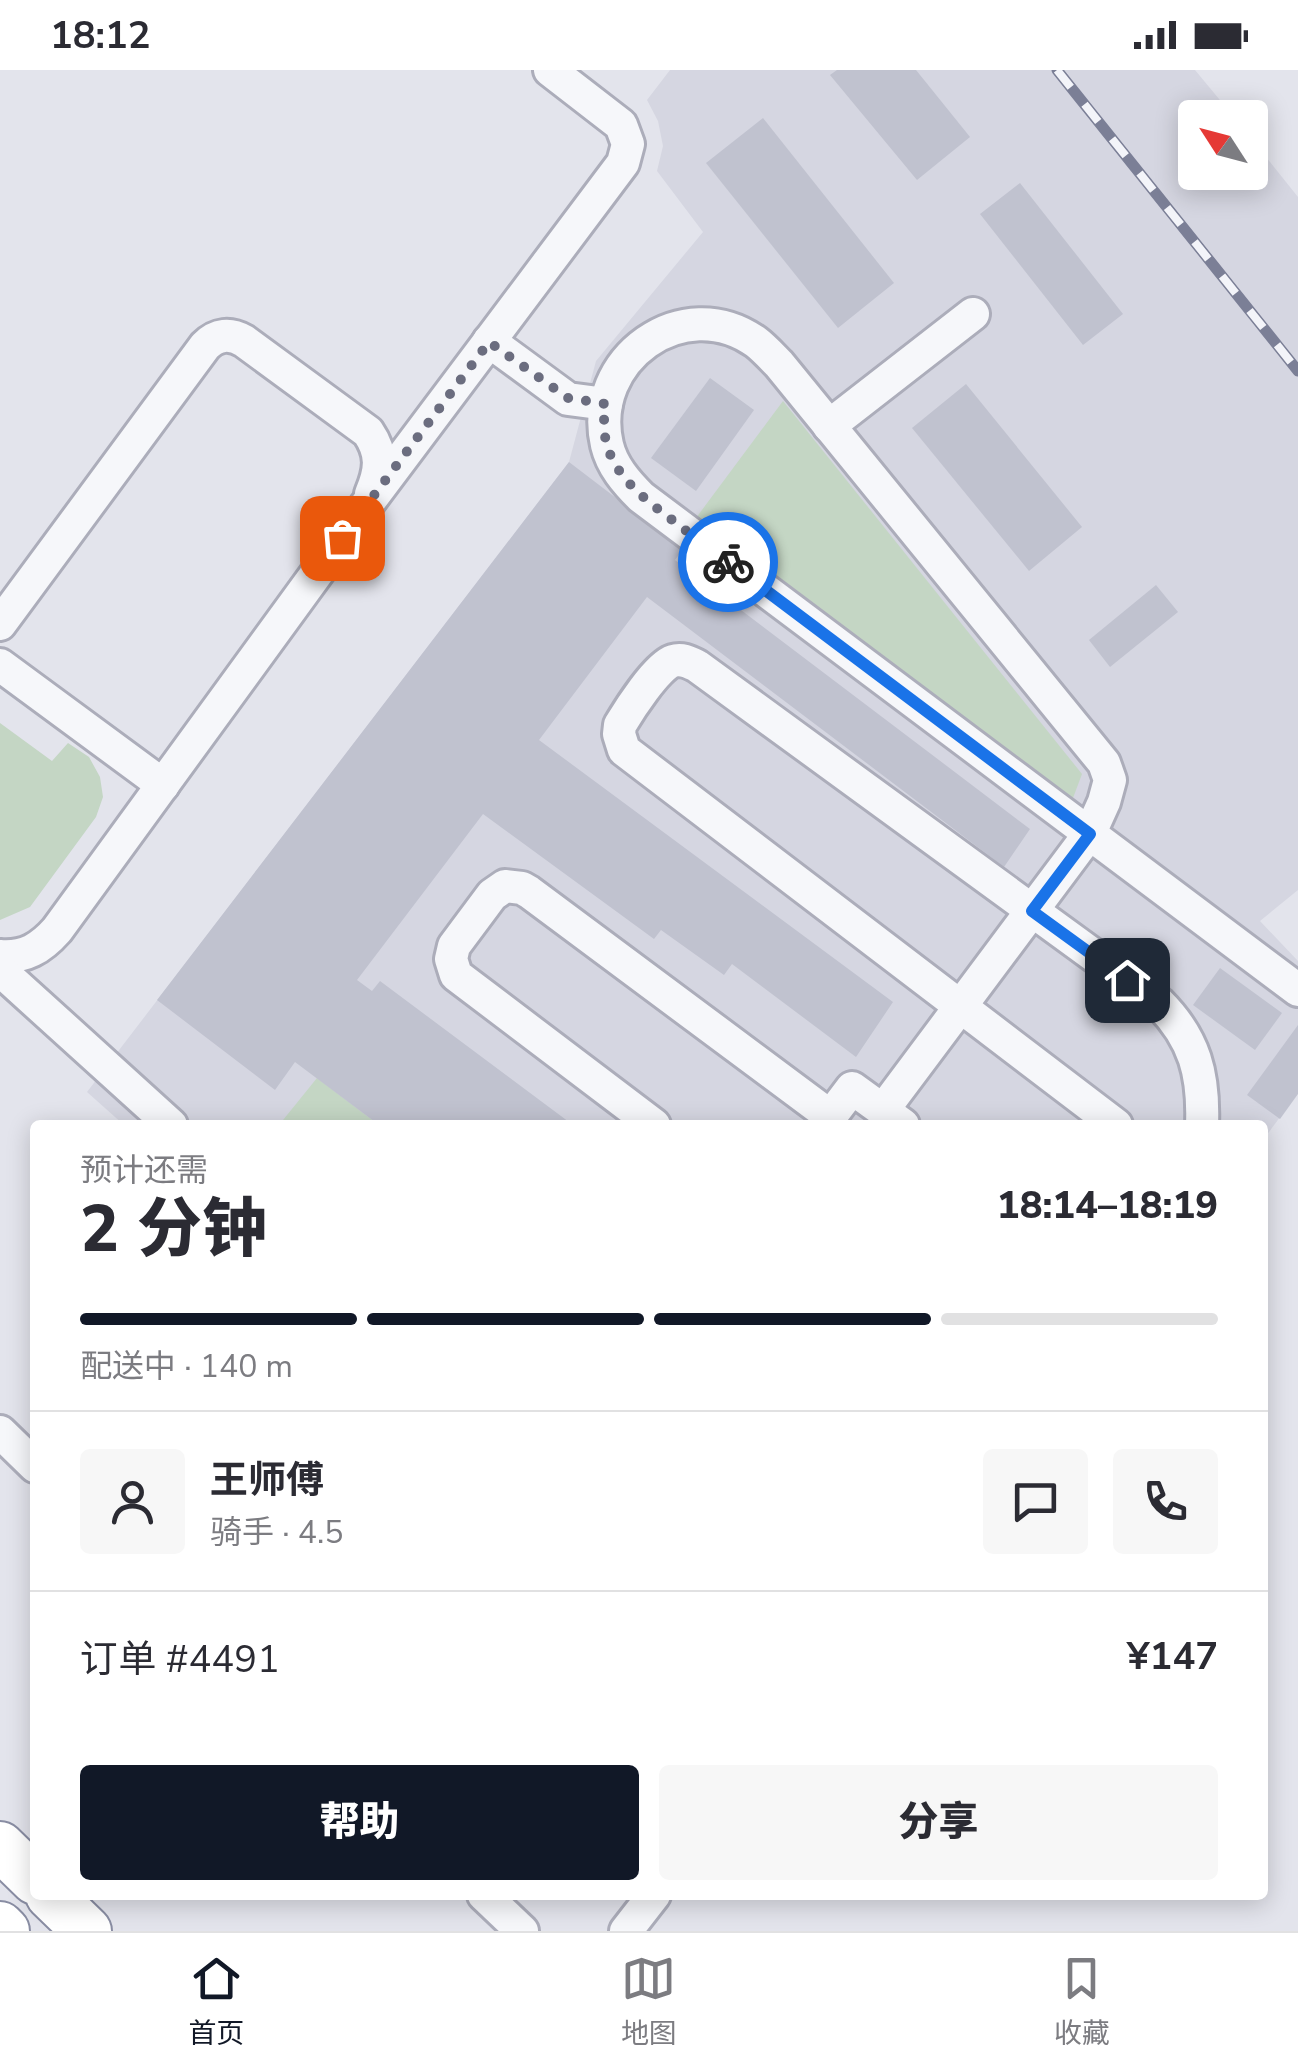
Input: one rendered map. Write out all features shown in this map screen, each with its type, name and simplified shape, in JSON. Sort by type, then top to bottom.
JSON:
[{"type":"highway","points":[[0,1846],[30,1875]]},
{"type":"highway","points":[[55,1900],[87,1931]]},
{"type":"highway","points":[[0,1926],[6,1931]]},
{"type":"street","points":[[0,956],[29,953],[45,944],[623,163],[627,154],[626,134],[621,125],[550,70]]},
{"type":"street","points":[[829,426],[973,314]]},
{"type":"street","points":[[828,1120],[852,1088],[893,1118],[960,1007],[1090,834],[1110,780],[1104,764],[779,364],[757,343],[731,329],[702,324],[672,328],[646,342],[624,362],[610,388],[604,418],[607,448],[620,475],[641,497],[1090,834],[1298,990]]},
{"type":"street","points":[[0,624],[205,346],[219,336],[236,336],[244,341],[368,432],[380,456],[380,469],[365,507]]},
{"type":"street","points":[[489,342],[568,398],[606,404]]},
{"type":"street","points":[[1109,1120],[624,750],[618,734],[620,725],[660,670],[682,660],[697,666],[1159,1004],[1178,1023],[1193,1052],[1202,1120]]},
{"type":"street","points":[[0,665],[163,786]]},
{"type":"street","points":[[647,1120],[456,975],[451,959],[454,946],[498,890],[514,886],[529,892],[826,1120]]},
{"type":"street","points":[[0,970],[166,1120]]},
{"type":"street","points":[[0,1432],[30,1461]]},
{"type":"street","points":[[489,1900],[522,1931]]},
{"type":"street","points":[[626,1931],[650,1900]]},
{"type":"shaded area","points":[[670,70],[1195,70],[1220,100],[1178,100],[1178,190],[1268,190],[1268,160],[1298,197],[1298,890],[1260,921],[1298,961],[1298,1093],[1268,1133],[1268,1120],[118,1120],[87,1092],[569,462],[596,361],[703,232],[657,171],[663,146],[658,121],[647,100]]},
{"type":"green space","points":[[783,401],[1082,774],[1073,798],[696,518]]},
{"type":"green space","points":[[0,723],[52,761],[68,743],[89,757],[100,777],[103,797],[96,817],[30,907],[0,920]]},
{"type":"green space","points":[[317,1078],[372,1120],[283,1120]]},
{"type":"building","points":[[837,70],[916,70],[970,137],[917,180],[830,75]]},
{"type":"building","points":[[763,118],[894,283],[838,328],[706,163]]},
{"type":"building","points":[[1020,183],[1123,314],[1083,345],[980,214]]},
{"type":"building","points":[[710,378],[754,410],[696,491],[651,458]]},
{"type":"building","points":[[966,384],[1082,527],[1029,571],[912,428]]},
{"type":"building","points":[[569,462],[683,549],[675,560],[1030,829],[1004,867],[647,597],[539,740],[893,1002],[856,1057],[732,964],[724,975],[661,930],[654,939],[483,814],[357,980],[372,991],[380,981],[566,1120],[372,1120],[295,1062],[275,1090],[157,1000]]},
{"type":"building","points":[[1156,585],[1178,612],[1110,667],[1089,640]]},
{"type":"building","points":[[1220,968],[1282,1013],[1255,1050],[1193,1005]]},
{"type":"building","points":[[1298,1025],[1298,1094],[1280,1119],[1247,1095]]},
{"type":"railway","points":[[1057,70],[1298,371]]},
{"type":"way so far","points":[[342,538],[489,342],[568,398],[606,404],[607,448],[620,475],[641,497],[728,562]]},
{"type":"route","points":[[728,562],[1090,834],[1032,911],[1127,980]]}]
